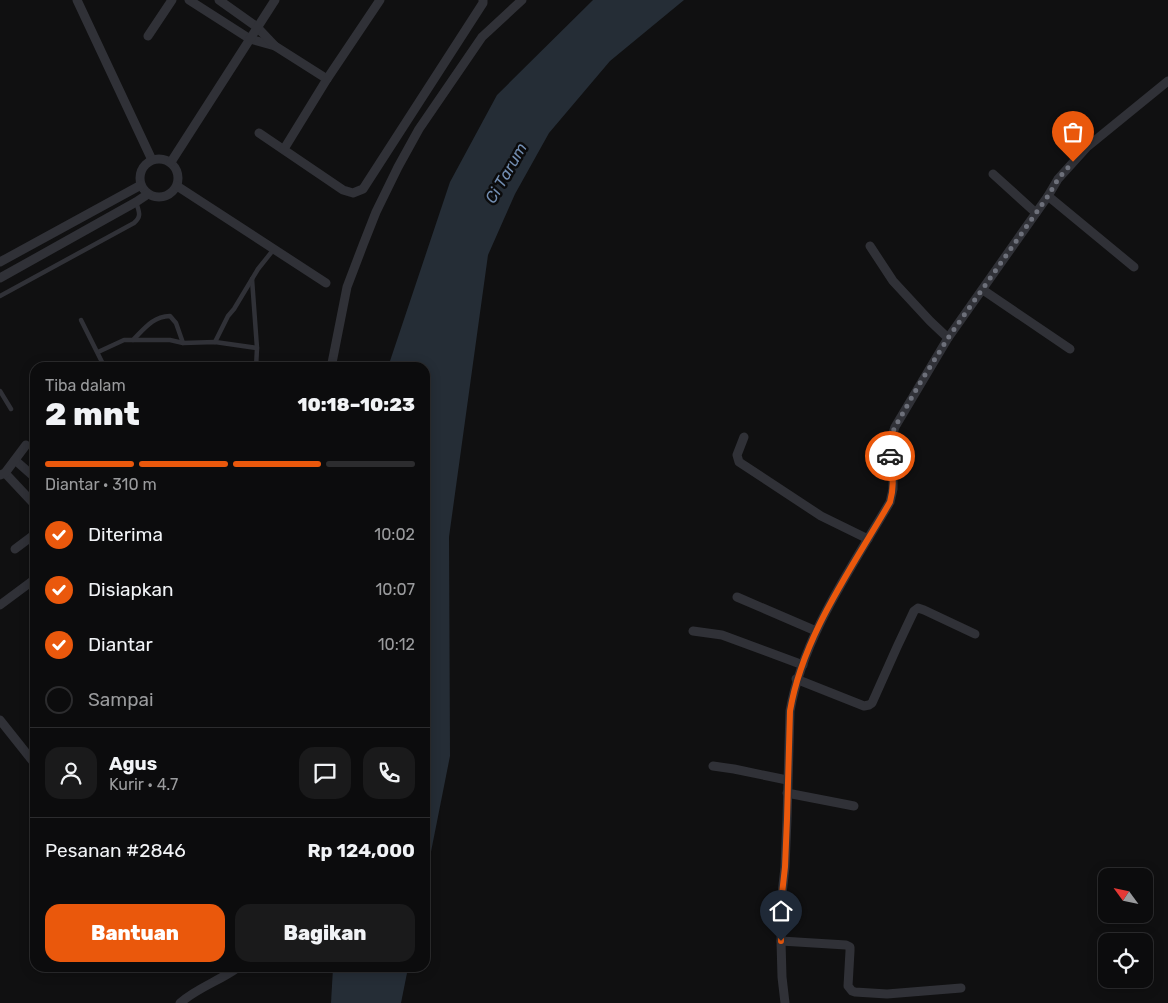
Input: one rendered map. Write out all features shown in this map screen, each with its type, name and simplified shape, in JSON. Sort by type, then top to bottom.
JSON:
[{"type":"street","points":[[77,0],[152,160]]},
{"type":"street","points":[[189,0],[250,39],[276,46]]},
{"type":"street","points":[[219,0],[257,27],[276,46],[328,79]]},
{"type":"street","points":[[172,162],[275,0]]},
{"type":"street","points":[[284,149],[380,0]]},
{"type":"street","points":[[259,133],[343,190],[353,192],[363,189],[484,0]]},
{"type":"street","points":[[332,362],[347,287],[370,228],[398,167],[419,129],[482,38],[522,0]]},
{"type":"street","points":[[148,36],[169,2]]},
{"type":"street","points":[[785,1003],[781,941],[782,894],[785,867],[790,711],[796,679],[816,630],[890,502],[893,481],[889,445],[892,434],[920,383],[948,338],[1058,179],[1087,147],[1167,84]]},
{"type":"street","points":[[158,158],[165,159],[172,162],[177,169],[179,178],[177,186],[170,194],[159,197],[148,194],[141,185],[140,175],[142,170],[152,160],[158,158]]},
{"type":"street","points":[[993,174],[1036,213]]},
{"type":"street","points":[[0,262],[141,185]]},
{"type":"street","points":[[177,186],[326,283]]},
{"type":"street","points":[[0,278],[148,194]]},
{"type":"street","points":[[1048,196],[1134,267]]},
{"type":"street","points":[[870,246],[893,281],[948,338]]},
{"type":"street","points":[[983,290],[1070,349]]},
{"type":"street","points":[[744,437],[737,455],[739,462],[821,516],[868,539]]},
{"type":"street","points":[[26,445],[3,474],[30,500]]},
{"type":"street","points":[[15,460],[30,473]]},
{"type":"street","points":[[16,549],[30,538]]},
{"type":"street","points":[[0,605],[30,583]]},
{"type":"street","points":[[737,597],[816,630]]},
{"type":"street","points":[[796,679],[864,706],[869,705],[872,703],[914,611],[918,608],[975,634]]},
{"type":"street","points":[[693,631],[722,635],[803,665]]},
{"type":"street","points":[[0,720],[30,758]]},
{"type":"street","points":[[713,766],[734,768],[787,780]]},
{"type":"street","points":[[787,793],[854,806]]},
{"type":"street","points":[[781,941],[846,945],[850,947],[848,986],[852,991],[888,998],[961,988]]},
{"type":"street","points":[[224,972],[227,975]]},
{"type":"street","points":[[180,1003],[190,995],[231,972]]},
{"type":"lane","points":[[0,296],[134,223],[140,215],[136,202]]},
{"type":"lane","points":[[215,342],[228,316],[274,249]]},
{"type":"lane","points":[[252,279],[256,362]]},
{"type":"lane","points":[[133,340],[153,320],[170,316],[176,323],[183,343]]},
{"type":"lane","points":[[81,320],[102,362]]},
{"type":"lane","points":[[98,352],[124,340],[170,340],[183,343],[215,342],[257,348]]},
{"type":"lane","points":[[0,391],[10,409]]},
{"type":"water","name":"Ci Tarum","points":[[593,0],[684,0],[610,61],[549,133],[515,194],[488,255],[449,537],[450,756],[430,857],[430,362],[390,362],[450,182],[497,95]]},
{"type":"water","points":[[333,972],[407,972],[401,1003],[331,1003]]},
{"type":"way so far","points":[[890,456],[889,445],[895,427],[948,338],[1058,179],[1073,162]]},
{"type":"route","points":[[781,941],[792,696],[796,679],[816,630],[890,502],[893,481],[890,456]]}]
